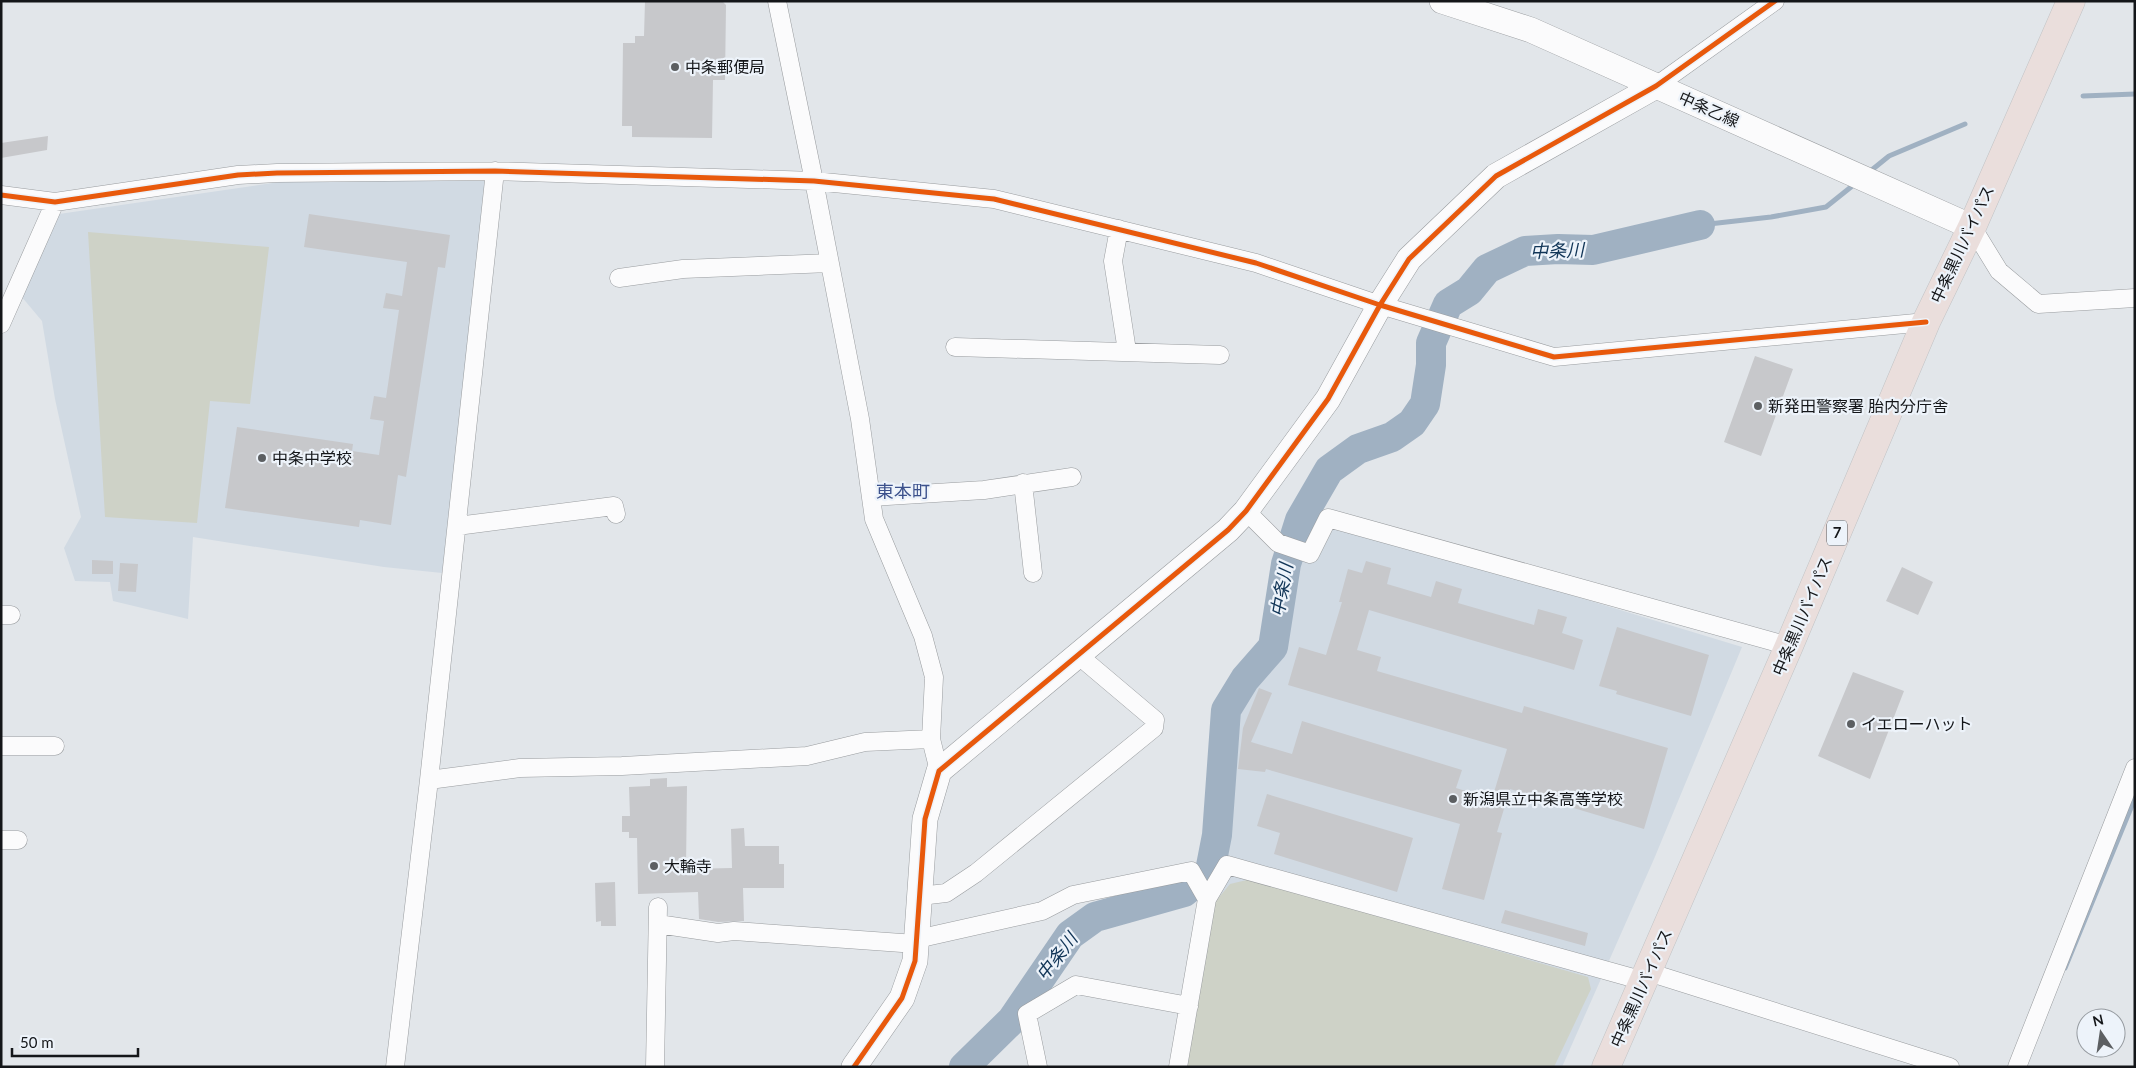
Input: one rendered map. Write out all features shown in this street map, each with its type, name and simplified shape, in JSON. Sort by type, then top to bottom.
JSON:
[{"type":"highway","name":"中条黒川バイパス","points":[[1606,1067],[1789,646],[1926,322],[1972,227],[2071,1]]},
{"type":"street","points":[[777,1],[860,419],[874,519],[923,636],[934,677],[931,739],[939,771],[925,819],[915,962],[902,998],[854,1067]]},
{"type":"street","name":"中条乙線","points":[[1442,1],[1531,30],[1972,227]]},
{"type":"street","points":[[939,771],[1228,530],[1246,511],[1328,399],[1380,305],[1409,259],[1496,176],[1656,86],[1775,1]]},
{"type":"street","points":[[395,1067],[429,780],[495,171]]},
{"type":"street","points":[[1,195],[55,202],[238,175],[495,171],[814,181],[994,199],[1256,263],[1380,305],[1554,358],[1926,322]]},
{"type":"street","points":[[1,324],[55,202]]},
{"type":"street","points":[[1972,227],[1999,271],[2038,304],[2135,298]]},
{"type":"street","points":[[1119,229],[1113,261],[1127,351]]},
{"type":"street","points":[[619,278],[683,269],[830,263]]},
{"type":"street","points":[[955,348],[1127,351],[1220,355]]},
{"type":"street","points":[[871,497],[984,490],[1023,482],[1072,477]]},
{"type":"street","points":[[1023,482],[1032,573]]},
{"type":"street","points":[[457,526],[614,506],[616,514]]},
{"type":"street","points":[[1246,511],[1278,544],[1310,554],[1328,518],[1789,646]]},
{"type":"street","points":[[920,896],[946,893],[976,873],[1154,728],[1155,720],[1078,655]]},
{"type":"street","points":[[429,780],[520,768],[622,766],[808,756],[864,742],[931,739]]},
{"type":"street","points":[[1,746],[55,746]]},
{"type":"street","points":[[2017,1067],[2135,768]]},
{"type":"street","points":[[1178,1067],[1207,899],[1227,865],[1646,976],[1950,1067]]},
{"type":"street","points":[[656,1067],[658,915],[718,933],[734,931],[916,942],[1042,911],[1073,896],[1191,871],[1207,899]]},
{"type":"street","points":[[1038,1067],[1027,1014],[1076,985],[1189,1006]]},
{"type":"shaded area","name":"中条中学校","points":[[293,180],[489,181],[442,573],[384,567],[193,537],[188,619],[113,601],[110,582],[75,581],[64,548],[81,517],[55,399],[42,321],[21,296],[59,214]]},
{"type":"shaded area","points":[[88,232],[269,247],[250,404],[210,401],[197,523],[105,517]]},
{"type":"shaded area","name":"新潟県立中条高等学校","points":[[1318,518],[1742,647],[1654,859],[1562,1067],[1174,1067],[1222,853],[1233,711],[1284,639],[1288,599],[1307,539]]},
{"type":"shaded area","points":[[1251,879],[1588,977],[1591,989],[1554,1067],[1187,1067],[1215,902],[1230,884]]},
{"type":"building","points":[[645,1],[722,1],[726,5],[725,80],[713,80],[712,138],[632,137],[632,126],[622,126],[623,43],[635,43],[635,36],[644,36]]},
{"type":"building","points":[[48,136],[47,150],[1,158],[1,143]]},
{"type":"building","points":[[309,214],[450,235],[445,268],[438,267],[406,477],[398,475],[391,525],[360,520],[359,527],[225,508],[237,427],[353,444],[352,451],[379,455],[384,421],[370,419],[374,396],[386,398],[399,310],[383,308],[386,293],[402,296],[407,262],[304,247]]},
{"type":"building","name":"新発田警察署 胎内分庁舎","points":[[1755,356],[1793,369],[1761,456],[1724,442]]},
{"type":"building","points":[[92,560],[113,561],[113,574],[92,574]]},
{"type":"building","points":[[1366,561],[1391,568],[1387,584],[1431,597],[1436,581],[1462,589],[1458,603],[1534,625],[1538,609],[1567,617],[1562,633],[1583,640],[1574,670],[1369,610],[1357,650],[1381,657],[1377,671],[1522,713],[1524,706],[1668,748],[1644,829],[1510,789],[1497,832],[1502,833],[1484,900],[1442,889],[1460,824],[1266,769],[1265,772],[1238,769],[1243,728],[1259,688],[1272,693],[1251,742],[1292,754],[1302,721],[1462,770],[1456,788],[1492,799],[1507,749],[1288,685],[1299,647],[1326,655],[1342,602],[1339,602],[1348,569],[1362,573]]},
{"type":"building","points":[[120,563],[138,564],[136,592],[118,591]]},
{"type":"building","points":[[1902,567],[1933,582],[1918,615],[1886,601]]},
{"type":"building","points":[[1617,627],[1709,655],[1691,716],[1616,694],[1617,691],[1599,686]]},
{"type":"building","points":[[1853,672],[1904,691],[1870,779],[1818,756]]},
{"type":"building","points":[[667,778],[667,787],[687,786],[686,869],[732,868],[731,829],[744,828],[745,846],[779,846],[779,864],[784,864],[784,888],[743,888],[744,921],[718,922],[699,919],[698,892],[638,894],[637,838],[629,838],[629,832],[622,832],[622,816],[630,816],[629,787],[650,786],[650,779]]},
{"type":"building","points":[[1267,794],[1413,838],[1397,892],[1274,854],[1280,833],[1257,826]]},
{"type":"building","points":[[615,882],[616,926],[601,926],[601,921],[596,922],[595,883]]},
{"type":"building","points":[[1505,910],[1588,933],[1585,946],[1501,923]]},
{"type":"waterway","points":[[2083,96],[2135,94]]},
{"type":"waterway","points":[[1868,173],[1889,156],[1965,124]]},
{"type":"waterway","points":[[1700,225],[1771,217],[1826,207],[1856,183]]},
{"type":"waterway","name":"中条川","points":[[964,1067],[1012,1020],[1070,935],[1095,917],[1184,892],[1210,871],[1217,835],[1226,710],[1245,679],[1273,647],[1286,564],[1300,520],[1329,470],[1358,449],[1392,437],[1412,423],[1425,404],[1431,365],[1431,343],[1448,304],[1469,291],[1487,269],[1525,251],[1558,249],[1593,250],[1700,225]]},
{"type":"waterway","points":[[2065,968],[2135,798]]},
{"type":"cycle path","points":[[854,1067],[902,998],[915,961],[925,819],[939,771],[1228,530],[1246,511],[1328,399],[1380,305],[1409,259],[1496,176],[1656,86],[1775,1]]},
{"type":"cycle path","points":[[1,195],[55,202],[238,175],[277,173],[495,171],[814,181],[994,199],[1256,263],[1380,305],[1554,357],[1926,322]]},
{"type":"place","name":"中条郵便局","points":[[675,67]]},
{"type":"place","name":"新発田警察署 胎内分庁舎","points":[[1758,406]]},
{"type":"place","name":"中条中学校","points":[[262,458]]},
{"type":"place","name":"イエローハット","points":[[1851,724]]},
{"type":"place","name":"新潟県立中条高等学校","points":[[1453,799]]},
{"type":"place","name":"大輪寺","points":[[654,866]]},
{"type":"district","name":"東本町","points":[[903,492]]}]
